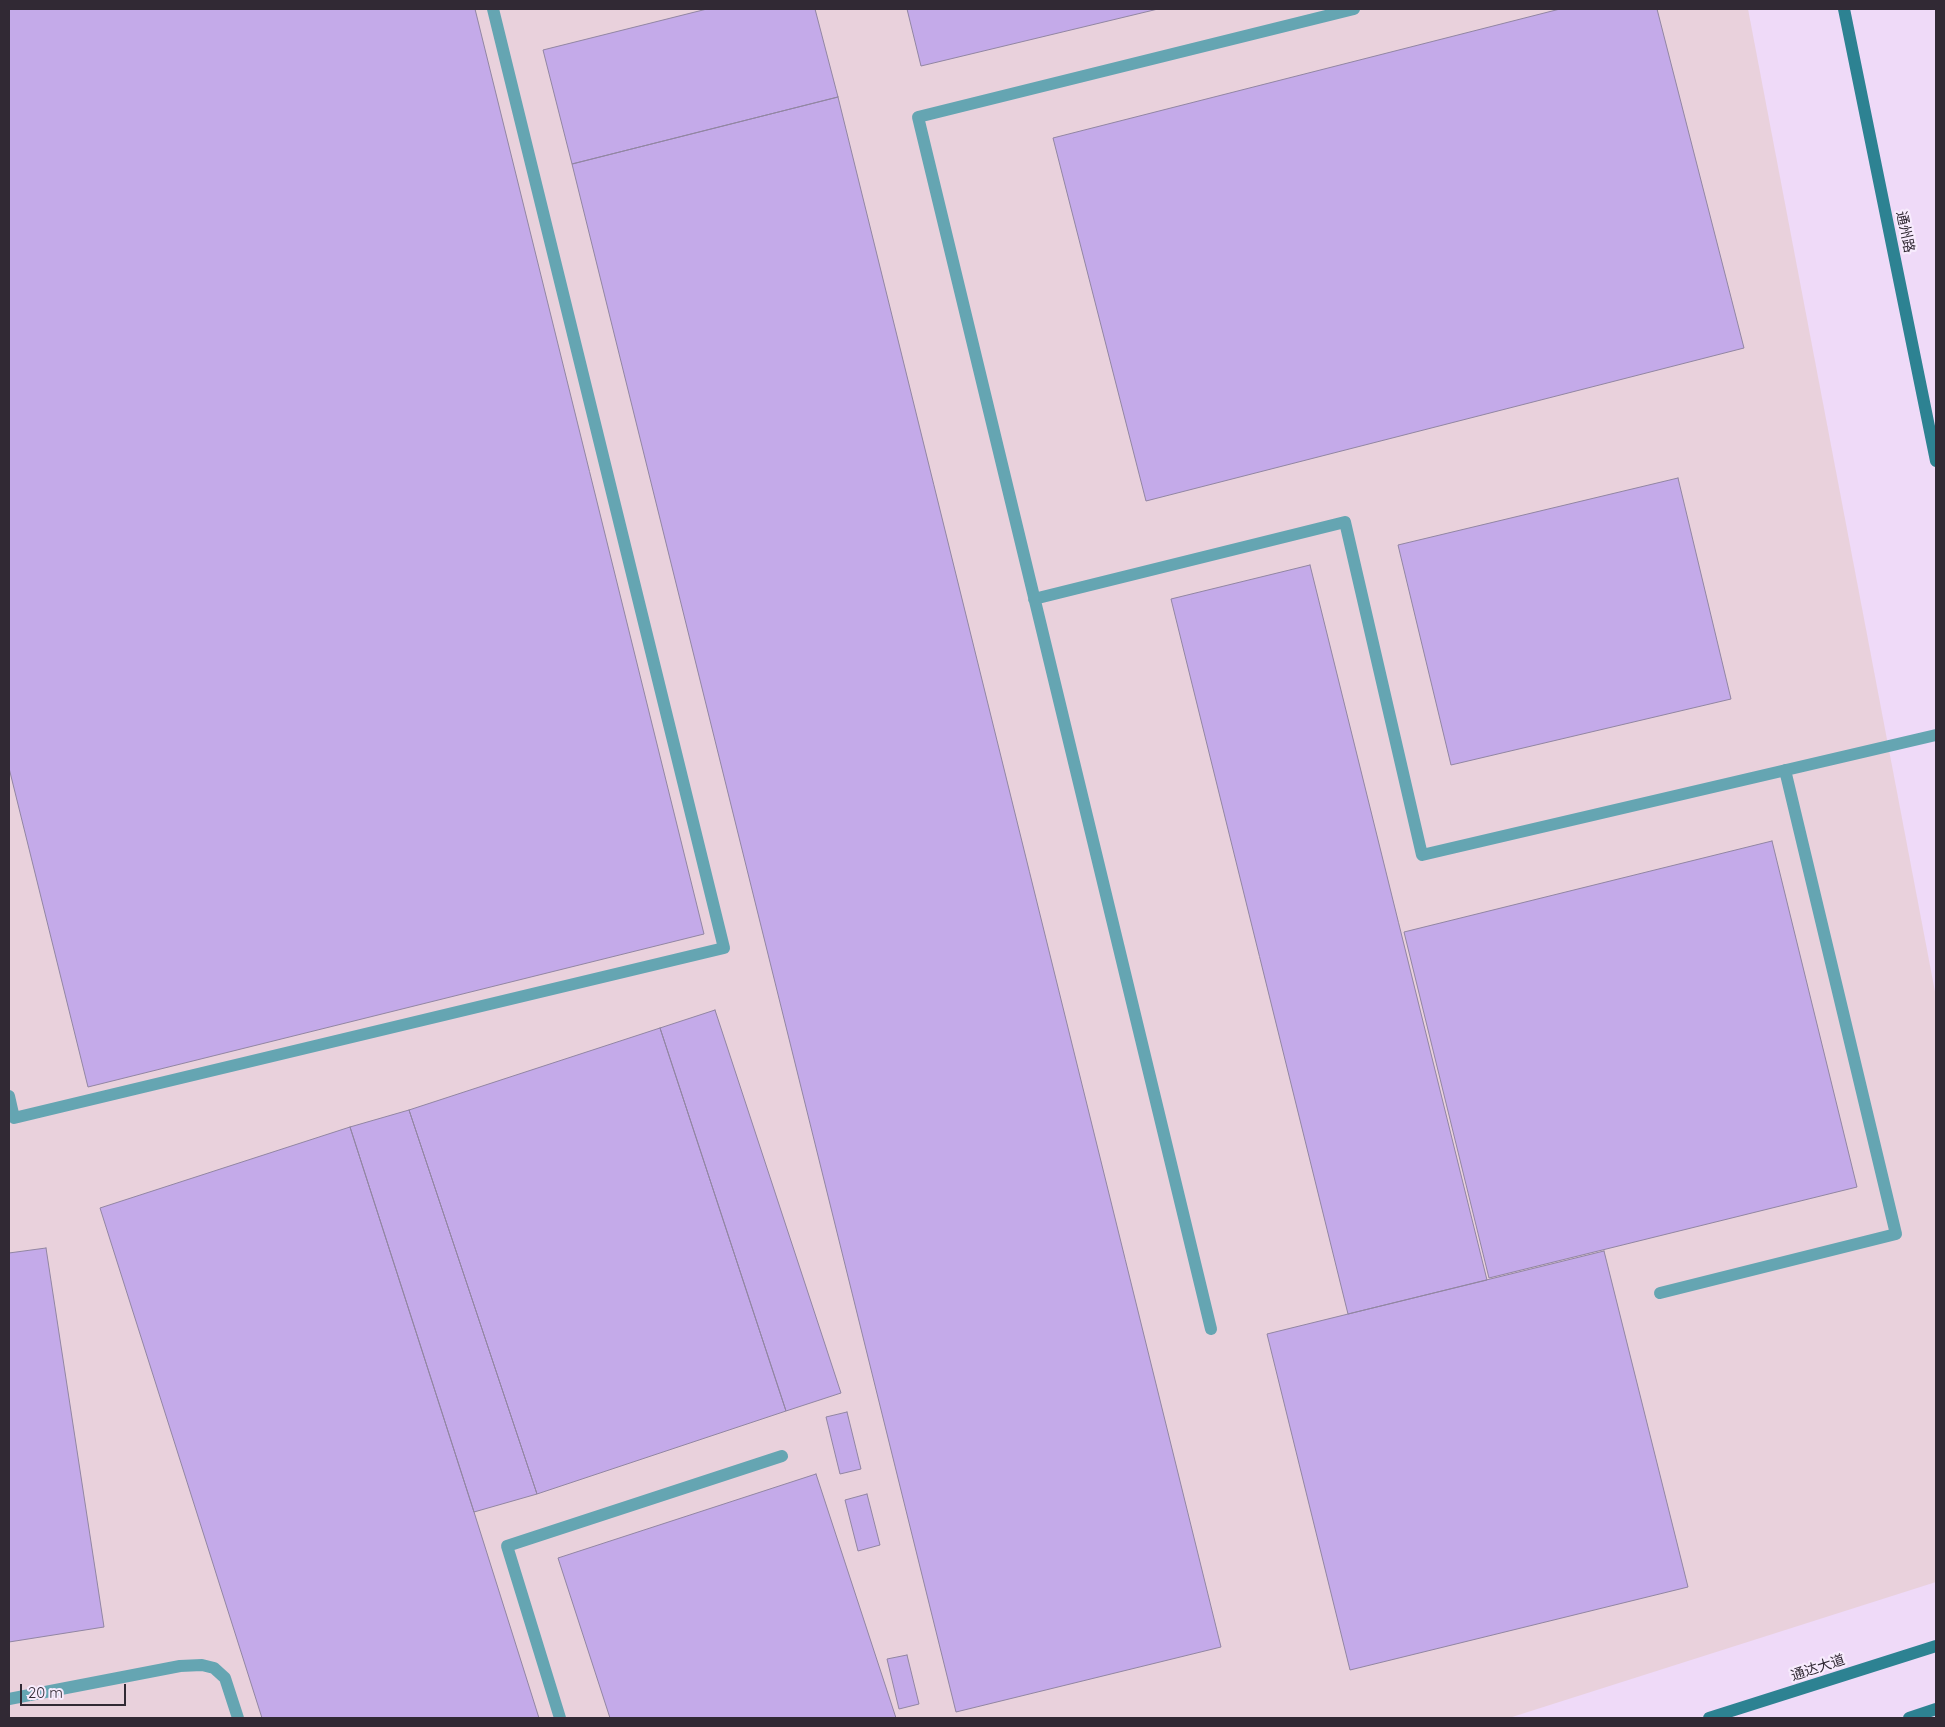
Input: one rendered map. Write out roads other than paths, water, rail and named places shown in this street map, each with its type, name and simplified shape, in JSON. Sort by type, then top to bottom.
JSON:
[{"type":"street","name":"通州路","points":[[1844,9],[1936,461]]},
{"type":"street","name":"通达大道","points":[[1709,1718],[1936,1646]]},
{"type":"street","points":[[1909,1718],[1936,1709]]},
{"type":"lane","points":[[9,1096],[14,1118],[724,948],[493,9]]},
{"type":"lane","points":[[1211,1329],[918,117],[1354,9]]},
{"type":"lane","points":[[1034,599],[1345,522],[1422,855],[1936,735]]},
{"type":"lane","points":[[1660,1293],[1896,1234],[1785,770]]},
{"type":"lane","points":[[560,1718],[507,1546],[782,1456]]},
{"type":"lane","points":[[9,1699],[180,1666],[202,1665],[214,1668],[225,1678],[238,1718]]}]
